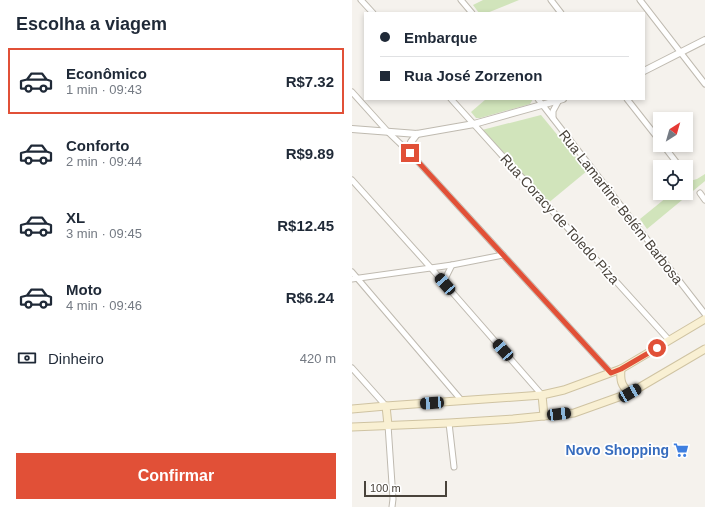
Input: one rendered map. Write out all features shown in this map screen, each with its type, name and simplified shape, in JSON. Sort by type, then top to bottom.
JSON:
[{"type":"main road","points":[[352,410],[386,406],[542,395],[564,390],[621,369],[705,319]]},
{"type":"main road","points":[[352,427],[449,423],[544,416],[574,412],[630,393],[705,349]]},
{"type":"main road","points":[[621,369],[621,381],[624,388],[630,393]]},
{"type":"main road","points":[[542,395],[544,416]]},
{"type":"main road","points":[[386,406],[388,425]]},
{"type":"street","points":[[361,0],[372,12]]},
{"type":"street","points":[[462,0],[471,12]]},
{"type":"street","points":[[551,0],[560,12]]},
{"type":"street","points":[[640,0],[705,84]]},
{"type":"street","points":[[645,71],[705,40]]},
{"type":"street","points":[[352,92],[388,132],[410,153],[611,373]]},
{"type":"street","name":"Rua Coracy de Toledo Piza","points":[[452,100],[669,340]]},
{"type":"street","points":[[352,128],[417,134],[474,124],[540,102],[561,100]]},
{"type":"street","points":[[553,118],[554,111],[561,100]]},
{"type":"street","points":[[628,100],[653,132]]},
{"type":"street","name":"Rua Lamartine Belém Barbosa","points":[[540,102],[705,314]]},
{"type":"street","points":[[410,153],[411,142],[417,134]]},
{"type":"street","points":[[668,152],[675,160]]},
{"type":"street","points":[[352,180],[432,268],[542,395]]},
{"type":"street","points":[[700,194],[705,200]]},
{"type":"street","points":[[352,280],[452,265],[503,255]]},
{"type":"street","points":[[445,284],[446,277],[452,265]]},
{"type":"street","points":[[352,272],[462,401]]},
{"type":"street","points":[[352,368],[386,406]]},
{"type":"street","points":[[449,423],[454,467]]},
{"type":"street","points":[[388,425],[391,458],[392,507]]},
{"type":"green space","points":[[483,0],[519,0],[489,12],[478,12],[473,5]]},
{"type":"green space","points":[[485,100],[532,100],[530,104],[480,118],[476,118],[471,112]]},
{"type":"green space","points":[[541,115],[587,171],[547,204],[478,131]]},
{"type":"green space","points":[[705,174],[705,181],[693,191],[693,180]]},
{"type":"green space","points":[[663,200],[682,200],[647,229],[640,219]]},
{"type":"place","name":"Novo Shopping","points":[[681,450]]},
{"type":"route","points":[[410,153],[611,373],[621,369],[657,348]]}]
